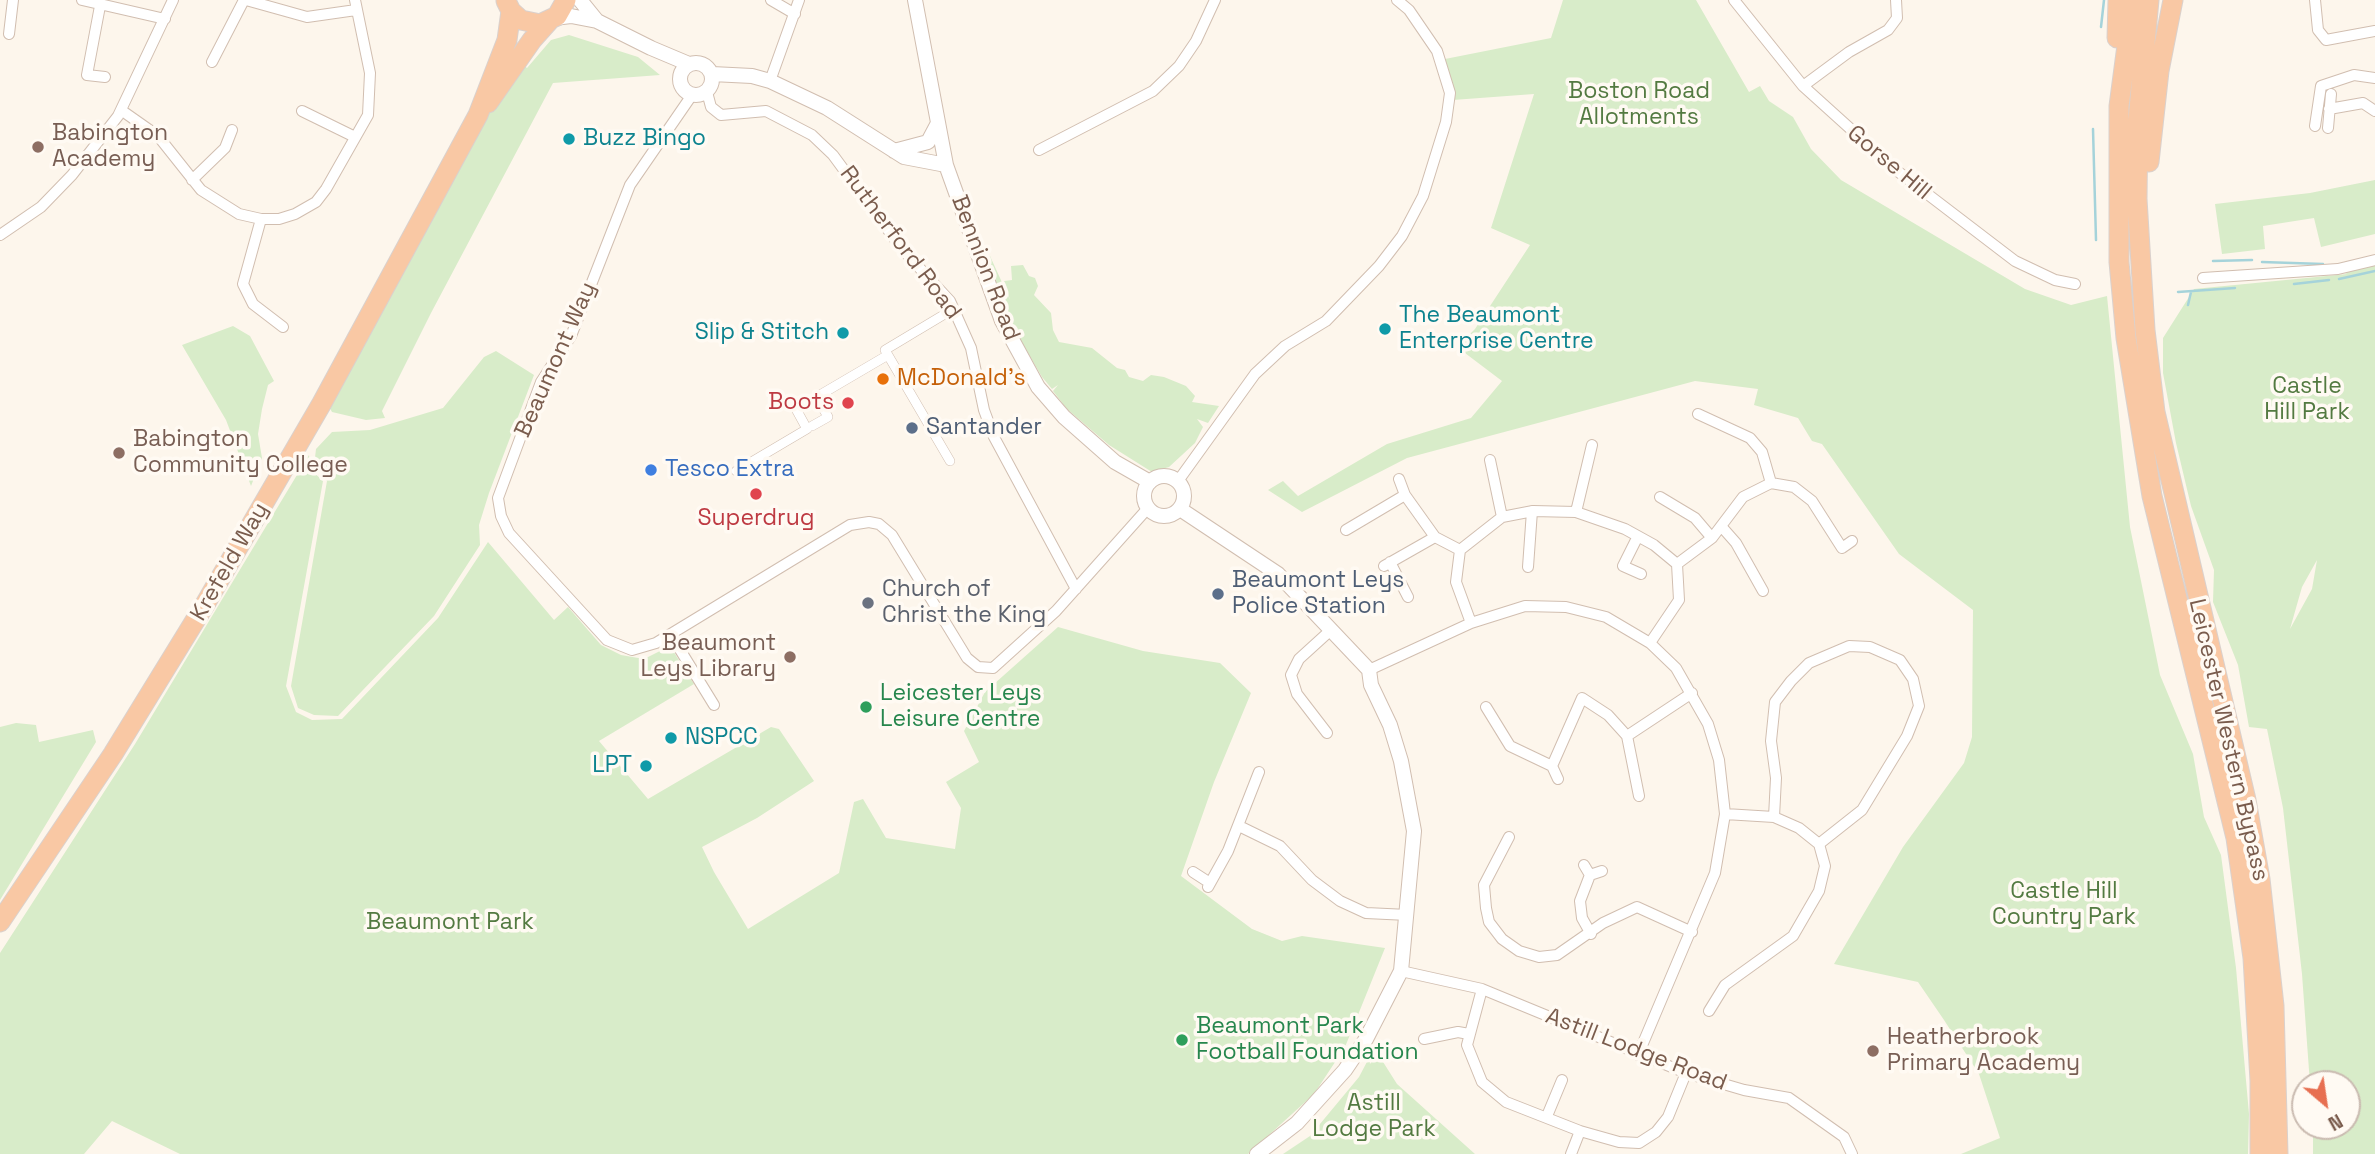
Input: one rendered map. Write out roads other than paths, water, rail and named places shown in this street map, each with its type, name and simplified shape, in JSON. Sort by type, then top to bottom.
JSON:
[{"type":"highway","name":"Krefeld Way","points":[[478,115],[566,0]]},
{"type":"highway","points":[[2118,0],[2119,106]]},
{"type":"highway","points":[[2119,106],[2133,0]]},
{"type":"highway","points":[[2141,264],[2137,199],[2138,120],[2149,0]]},
{"type":"highway","points":[[2141,264],[2158,84],[2173,0]]},
{"type":"highway","name":"Krefeld Way","points":[[0,922],[113,754],[211,595],[322,403],[478,115],[507,40],[507,4]]},
{"type":"highway","points":[[507,4],[531,23],[551,20]]},
{"type":"highway","name":"Leicester Western Bypass","points":[[2119,106],[2119,262],[2126,338],[2152,496],[2220,763],[2238,851],[2253,958],[2260,1081],[2260,1154]]},
{"type":"highway","name":"Leicester Western Bypass","points":[[2141,264],[2145,330],[2155,412],[2246,800],[2260,879],[2274,1006],[2278,1154]]},
{"type":"street","points":[[9,34],[13,0]]},
{"type":"street","points":[[82,0],[165,19]]},
{"type":"street","points":[[0,235],[41,207],[72,176],[121,110],[173,0]]},
{"type":"street","points":[[121,110],[158,136],[201,190],[239,214],[261,219],[279,219],[295,214],[316,201],[368,115],[370,73],[355,5],[307,17],[245,0],[212,62]]},
{"type":"street","points":[[580,0],[597,21]]},
{"type":"street","points":[[771,0],[794,14]]},
{"type":"street","points":[[770,81],[799,0]]},
{"type":"street","name":"Bennion Road","points":[[915,0],[946,165],[1002,321],[1038,387],[1064,417],[1115,462],[1150,482]]},
{"type":"street","points":[[1039,150],[1153,91],[1179,66],[1196,41],[1215,0]]},
{"type":"street","points":[[1178,481],[1255,374],[1285,346],[1326,321],[1379,266],[1402,236],[1423,196],[1446,122],[1450,93],[1437,51],[1409,10],[1397,0]]},
{"type":"street","name":"Gorse Hill","points":[[1734,0],[1803,86],[1896,170],[1986,242],[2015,261],[2054,280],[2075,284]]},
{"type":"street","points":[[1803,86],[1849,52],[1888,30],[1897,18],[1896,0]]},
{"type":"street","points":[[2315,0],[2318,30],[2326,40],[2375,31]]},
{"type":"street","points":[[105,77],[87,75],[106,5]]},
{"type":"street","points":[[551,20],[571,16],[597,21],[651,48],[685,69]]},
{"type":"street","points":[[685,69],[699,62],[712,74],[752,76],[770,81],[827,108],[904,157],[946,165]]},
{"type":"street","points":[[685,69],[681,86],[699,93],[711,86],[712,74]]},
{"type":"street","points":[[2321,86],[2354,75],[2375,78]]},
{"type":"street","points":[[2312,76],[2321,86]]},
{"type":"street","points":[[2315,126],[2321,86]]},
{"type":"street","name":"Rutherford Road","points":[[699,93],[721,115],[766,111],[812,135],[833,155],[902,249],[945,294],[971,348],[984,410],[994,437],[1076,589]]},
{"type":"street","name":"Beaumont Way","points":[[699,93],[630,185],[571,336],[541,382],[498,498],[501,516],[509,533],[607,640],[632,650],[647,647],[850,525],[869,522],[879,524],[892,535],[967,658],[978,667],[993,668],[1076,589],[1148,508]]},
{"type":"street","points":[[2328,128],[2331,94]]},
{"type":"street","points":[[2329,109],[2363,103],[2375,111]]},
{"type":"street","points":[[302,111],[355,137]]},
{"type":"street","points":[[892,151],[915,148],[928,142],[937,125]]},
{"type":"street","points":[[192,180],[225,148],[232,130]]},
{"type":"street","points":[[261,219],[243,284],[253,304],[283,327]]},
{"type":"street","points":[[2203,278],[2338,269],[2375,260]]},
{"type":"street","points":[[945,314],[885,350],[950,461]]},
{"type":"street","points":[[736,471],[807,429],[796,409],[888,355]]},
{"type":"street","points":[[812,426],[828,417],[817,397]]},
{"type":"street","points":[[1698,414],[1750,438],[1762,452],[1771,483]]},
{"type":"street","points":[[1576,512],[1592,445]]},
{"type":"street","points":[[1490,460],[1502,517]]},
{"type":"street","points":[[1166,476],[1178,481],[1185,497],[1180,509],[1164,517],[1148,508],[1144,495],[1150,482],[1166,476]]},
{"type":"street","points":[[1399,479],[1405,495],[1435,537],[1460,550]]},
{"type":"street","points":[[1677,564],[1712,538],[1743,497],[1771,483],[1794,488],[1812,500],[1842,548],[1852,541]]},
{"type":"street","points":[[1346,530],[1405,495]]},
{"type":"street","points":[[1660,497],[1695,518],[1712,538]]},
{"type":"street","points":[[1180,509],[1278,574],[1368,670],[1371,685],[1390,725],[1401,761],[1414,831],[1401,971],[1366,1039],[1345,1070],[1297,1123],[1257,1154]]},
{"type":"street","points":[[1528,567],[1532,511]]},
{"type":"street","points":[[1471,624],[1456,582],[1460,550],[1502,517],[1532,511],[1576,512],[1638,536],[1677,564]]},
{"type":"street","points":[[1721,526],[1736,543],[1763,591]]},
{"type":"street","points":[[1638,536],[1623,566],[1641,574]]},
{"type":"street","points":[[1408,597],[1387,564],[1435,537]]},
{"type":"street","points":[[1650,643],[1679,600],[1677,564]]},
{"type":"street","points":[[1368,670],[1471,624],[1525,606],[1566,607],[1606,617],[1650,643],[1676,668],[1708,724],[1719,760],[1725,814],[1715,873],[1638,1055]]},
{"type":"street","points":[[1328,733],[1303,704],[1291,675],[1299,659],[1332,629]]},
{"type":"street","points":[[671,635],[714,705]]},
{"type":"street","points":[[1774,817],[1776,778],[1770,741],[1775,702],[1791,681],[1809,663],[1849,646],[1870,647],[1900,660],[1913,680],[1919,706],[1907,736],[1862,810],[1819,844]]},
{"type":"street","points":[[1627,736],[1692,693]]},
{"type":"street","points":[[1552,766],[1582,698],[1608,715],[1627,736],[1639,796]]},
{"type":"street","points":[[1486,707],[1510,746],[1552,766],[1558,779]]},
{"type":"street","points":[[1193,872],[1209,885],[1239,826],[1259,772]]},
{"type":"street","points":[[1709,1011],[1725,985],[1793,936],[1807,916],[1819,891],[1825,866],[1819,844],[1799,828],[1774,817],[1725,814]]},
{"type":"street","points":[[1239,826],[1280,846],[1312,880],[1340,901],[1366,913],[1408,915]]},
{"type":"street","points":[[1509,836],[1485,885],[1489,922],[1502,939],[1519,951],[1539,957],[1557,955],[1591,934],[1603,923],[1637,907],[1692,932]]},
{"type":"street","points":[[1591,934],[1581,918],[1580,901],[1587,870],[1602,871]]},
{"type":"street","name":"Astill Lodge Road","points":[[1401,971],[1482,989],[1686,1073],[1744,1090],[1789,1098],[1843,1137],[1852,1154]]},
{"type":"street","points":[[1482,989],[1467,1045],[1482,1082],[1506,1102],[1580,1131],[1640,1148],[1668,1117],[1686,1073]]},
{"type":"street","points":[[1424,1039],[1458,1032],[1469,1034]]},
{"type":"street","points":[[1547,1116],[1562,1080]]},
{"type":"street","points":[[1571,1154],[1580,1131]]},
{"type":"waterway","points":[[2101,27],[2104,0]]},
{"type":"waterway","points":[[2093,129],[2096,240]]},
{"type":"waterway","points":[[2213,261],[2252,260]]},
{"type":"waterway","points":[[2262,262],[2323,264]]},
{"type":"waterway","points":[[2339,279],[2375,271]]},
{"type":"waterway","points":[[2294,284],[2329,280]]},
{"type":"waterway","points":[[2178,292],[2235,288]]},
{"type":"waterway","points":[[2188,305],[2191,292]]},
{"type":"place","name":"Buzz Bingo","points":[[569,139]]},
{"type":"place","name":"Babington Academy","points":[[38,147]]},
{"type":"place","name":"The Beaumont Enterprise Centre","points":[[1385,329]]},
{"type":"place","name":"Slip & Stitch","points":[[843,333]]},
{"type":"place","name":"McDonald's","points":[[883,379]]},
{"type":"place","name":"Boots","points":[[848,403]]},
{"type":"place","name":"Santander","points":[[912,428]]},
{"type":"place","name":"Babington Community College","points":[[119,453]]},
{"type":"place","name":"Tesco Extra","points":[[651,470]]},
{"type":"place","name":"Superdrug","points":[[756,494]]},
{"type":"place","name":"Beaumont Leys Police Station","points":[[1218,594]]},
{"type":"place","name":"Church of Christ the King","points":[[868,603]]},
{"type":"place","name":"Beaumont Leys Library","points":[[790,657]]},
{"type":"place","name":"Leicester Leys Leisure Centre","points":[[866,707]]},
{"type":"place","name":"NSPCC","points":[[671,738]]},
{"type":"place","name":"LPT","points":[[646,766]]},
{"type":"place","name":"Beaumont Park Football Foundation","points":[[1182,1040]]},
{"type":"place","name":"Heatherbrook Primary Academy","points":[[1873,1051]]},
{"type":"park label","name":"Boston Road Allotments","points":[[1639,105]]},
{"type":"park label","name":"Castle Hill Park","points":[[2307,400]]},
{"type":"park label","name":"Castle Hill Country Park","points":[[2064,905]]},
{"type":"park label","name":"Beaumont Park","points":[[450,923]]},
{"type":"park label","name":"Astill Lodge Park","points":[[1374,1117]]}]
